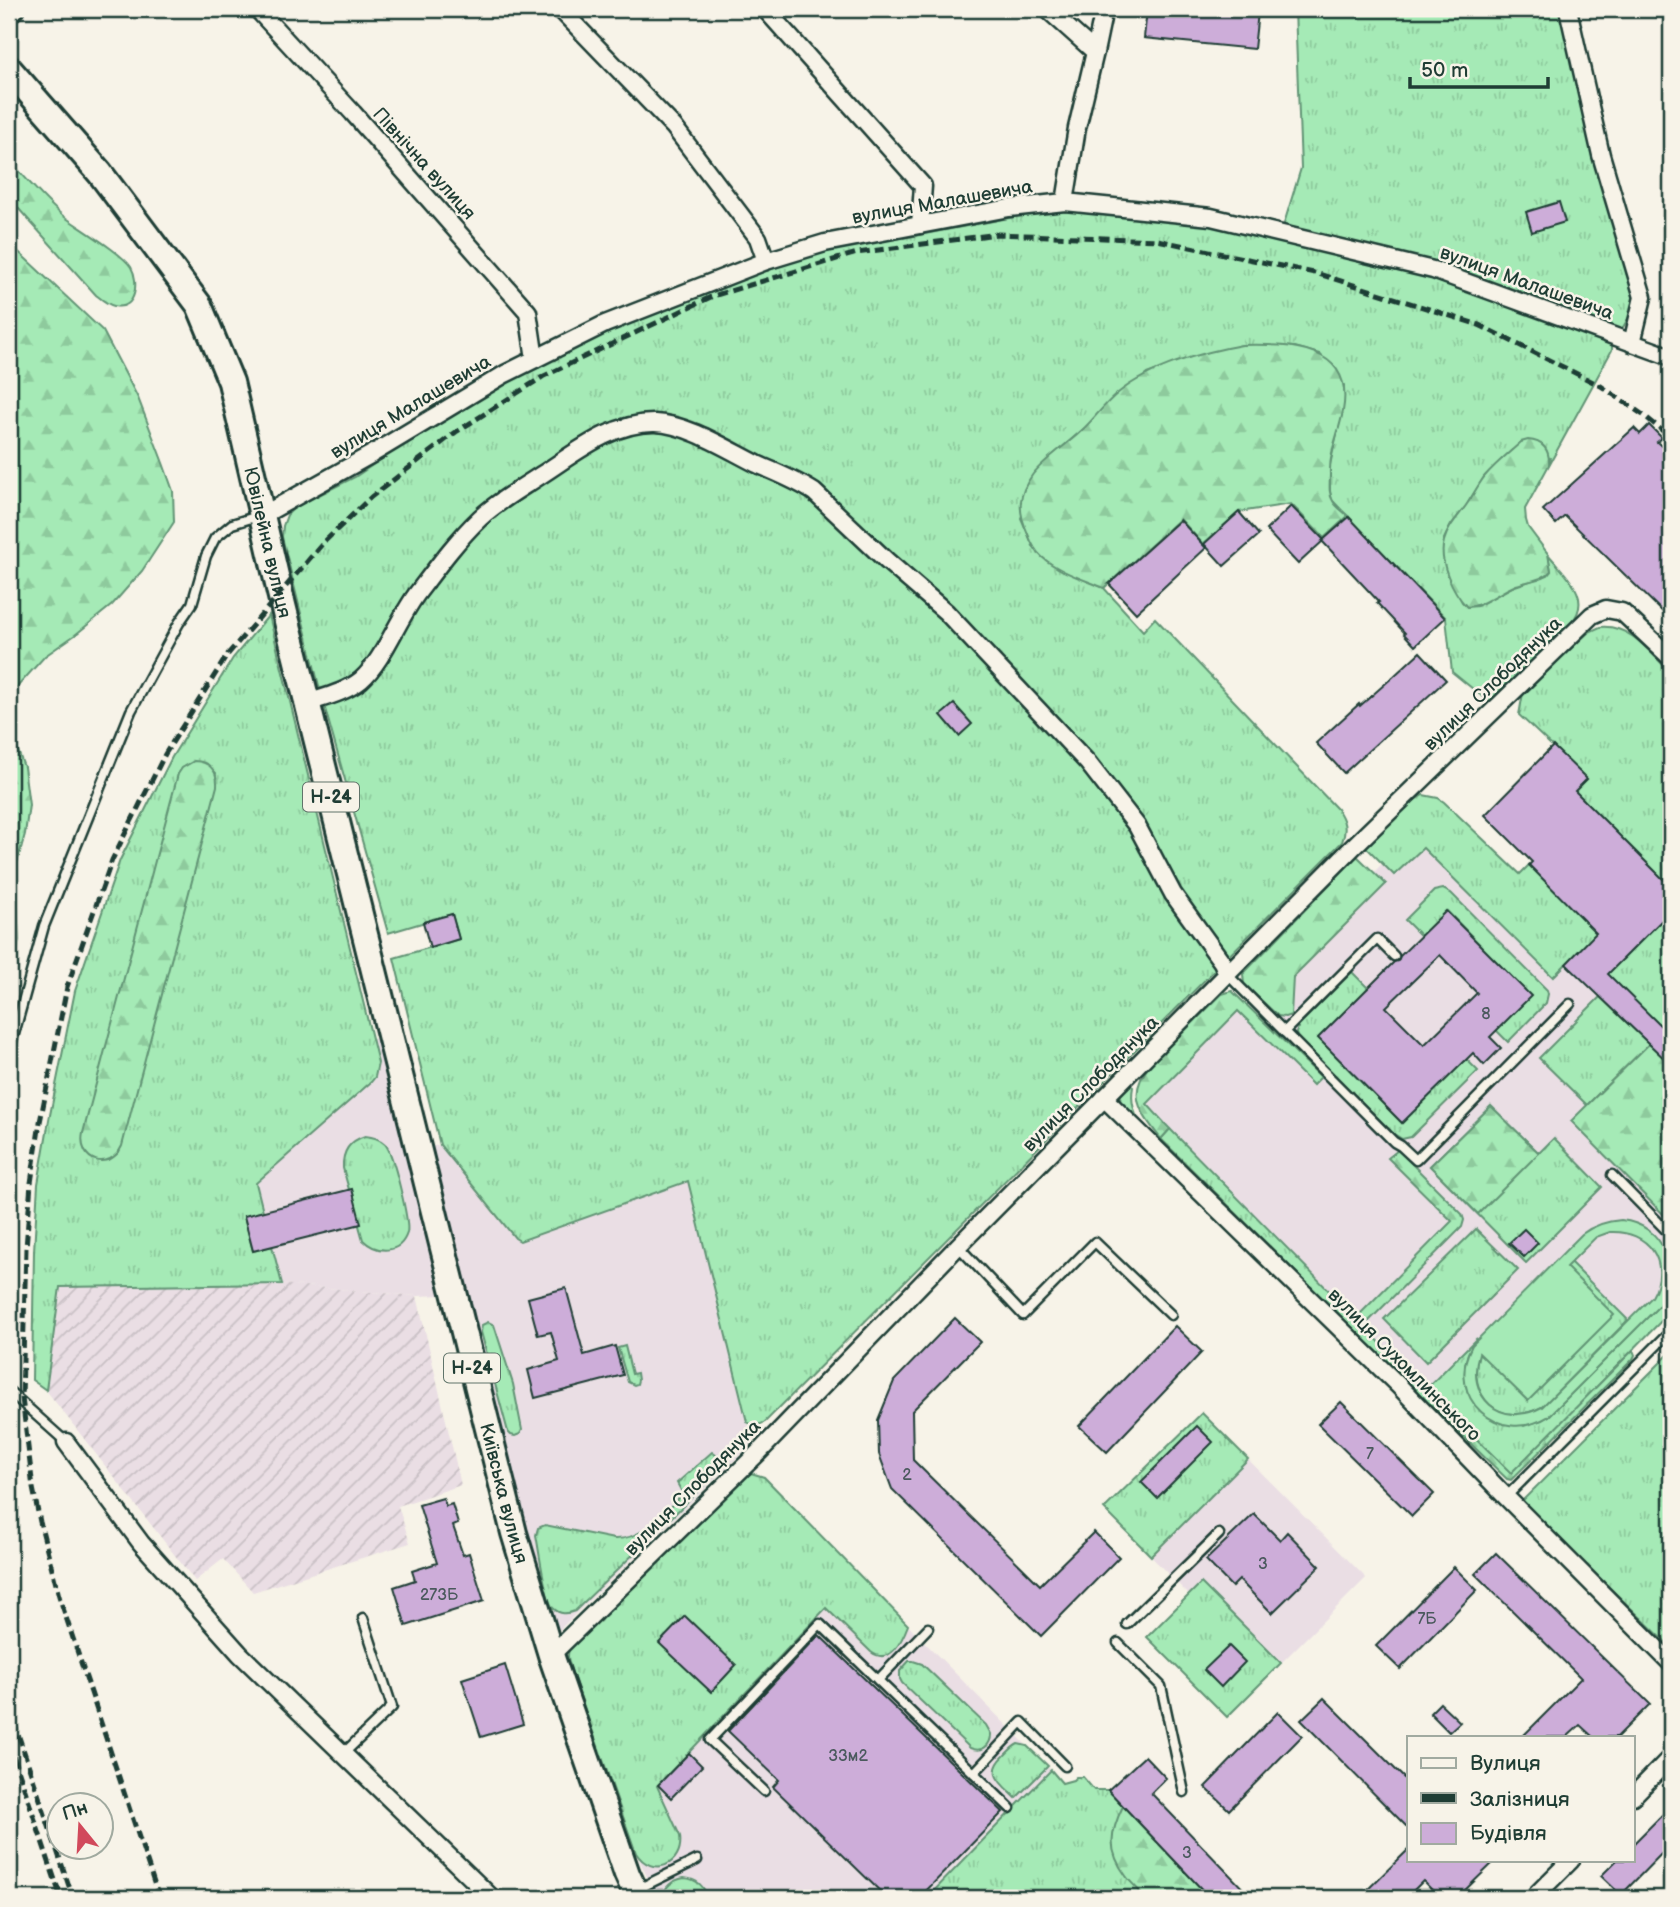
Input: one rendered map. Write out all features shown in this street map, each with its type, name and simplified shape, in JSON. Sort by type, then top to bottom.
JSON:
[{"type":"main road","name":"Ювілейна вулиця","points":[[9,69],[100,173],[199,305],[231,382],[400,1079]]},
{"type":"main road","name":"Київська вулиця","points":[[400,1079],[514,1533],[551,1656],[627,1874],[637,1894]]},
{"type":"street","points":[[9,15],[16,9]]},
{"type":"street","name":"Північна вулиця","points":[[257,9],[452,223],[528,312],[535,359]]},
{"type":"street","points":[[559,9],[674,127],[758,238],[766,261]]},
{"type":"street","points":[[765,9],[923,186],[920,225]]},
{"type":"street","points":[[1048,9],[1095,52]]},
{"type":"street","points":[[1065,202],[1077,128],[1104,9]]},
{"type":"street","points":[[1568,9],[1601,155],[1643,297],[1632,343]]},
{"type":"street","name":"вулиця Малашевича","points":[[263,515],[372,454],[505,374],[605,324],[766,261],[825,243],[1009,208],[1065,202],[1211,217],[1433,270],[1671,358]]},
{"type":"street","points":[[307,703],[348,688],[360,680],[436,568],[463,535],[501,501],[614,432],[655,423],[687,429],[801,483],[814,492],[965,631],[1088,763],[1121,806],[1137,827],[1173,894],[1222,962],[1227,974]]},
{"type":"street","name":"вулиця Слободянука","points":[[551,1656],[760,1451],[958,1246],[1355,845],[1592,615],[1606,608],[1622,612],[1671,658]]},
{"type":"street","name":"вулиця Сухомлинського","points":[[1104,1098],[1398,1385],[1671,1663]]},
{"type":"street","points":[[66,1441],[141,1543],[240,1654],[492,1898]]},
{"type":"street","points":[[1634,1795],[1671,1757]]},
{"type":"street","points":[[1533,1898],[1569,1862]]},
{"type":"lane","points":[[9,1052],[44,926],[131,711],[192,604],[206,556],[215,538],[232,524],[263,515]]},
{"type":"lane","points":[[1284,1032],[1377,939],[1394,956]]},
{"type":"lane","points":[[1227,974],[1394,1142],[1416,1160],[1570,1004]]},
{"type":"lane","points":[[1612,1175],[1671,1235]]},
{"type":"lane","points":[[958,1246],[1023,1315],[1095,1242],[1171,1315]]},
{"type":"lane","points":[[1506,1497],[1671,1331]]},
{"type":"lane","points":[[10,1390],[66,1441]]},
{"type":"lane","points":[[1127,1624],[1219,1534]]},
{"type":"lane","points":[[343,1754],[392,1707],[363,1618]]},
{"type":"lane","points":[[764,1791],[710,1740],[820,1624],[1010,1808]]},
{"type":"lane","points":[[878,1680],[928,1628]]},
{"type":"lane","points":[[1118,1643],[1161,1686],[1184,1792]]},
{"type":"lane","points":[[974,1773],[1022,1722],[1065,1766]]},
{"type":"lane","points":[[637,1894],[697,1860]]},
{"type":"shaded area","points":[[1436,809],[1671,1036],[1671,1311],[1511,1474],[1146,1104]]},
{"type":"shaded area","points":[[379,1037],[442,1295],[417,1296],[281,1284],[199,1226],[372,1040]]},
{"type":"shaded area","points":[[440,1145],[520,1241],[688,1181],[753,1442],[558,1631],[551,1629],[424,1148]]},
{"type":"shaded area","points":[[282,1284],[417,1296],[461,1485],[398,1506],[410,1543],[253,1592],[223,1559],[195,1581],[46,1390],[60,1287]]},
{"type":"shaded area","points":[[1202,1413],[1366,1578],[1227,1717],[1147,1637],[1189,1595],[1104,1509]]},
{"type":"shaded area","points":[[858,1575],[1051,1770],[927,1898],[657,1898],[624,1821]]},
{"type":"green space","points":[[1295,9],[1561,9],[1637,303],[1622,329],[1283,227],[1301,168]]},
{"type":"green space","points":[[9,160],[62,215],[126,261],[134,273],[132,300],[122,306],[112,305],[96,295],[9,198]]},
{"type":"green space","points":[[1066,207],[1208,223],[1433,276],[1609,341],[1612,350],[1549,465],[1550,458],[1512,450],[1484,477],[1444,539],[1446,570],[1467,607],[1477,606],[1512,587],[1548,575],[1551,571],[1548,554],[1569,578],[1580,604],[1571,623],[1489,702],[1452,672],[1446,618],[1332,500],[1330,465],[1343,407],[1344,385],[1320,354],[1295,347],[1242,345],[1192,358],[1147,374],[1044,463],[1021,518],[1033,546],[1056,566],[1104,588],[1143,631],[1155,618],[1337,809],[1344,825],[1344,837],[765,1422],[752,1424],[747,1422],[688,1181],[520,1241],[440,1145],[394,958],[459,939],[452,914],[388,933],[322,698],[282,537],[283,526],[287,515],[295,507],[355,477],[454,410],[506,380],[612,327],[768,266],[835,248]]},
{"type":"green space","points":[[9,243],[103,331],[138,398],[163,463],[173,491],[174,522],[142,571],[112,605],[45,656],[9,696]]},
{"type":"green space","points":[[1242,345],[1298,348],[1329,361],[1339,373],[1344,389],[1343,411],[1331,458],[1330,495],[1334,503],[1348,516],[1324,538],[1291,504],[1239,512],[1203,544],[1180,519],[1104,588],[1064,571],[1042,557],[1030,540],[1021,504],[1028,482],[1048,458],[1131,384],[1177,362]]},
{"type":"green space","points":[[1528,440],[1542,444],[1548,455],[1549,465],[1525,509],[1528,527],[1548,554],[1551,571],[1543,577],[1514,586],[1486,601],[1467,607],[1452,585],[1445,567],[1444,541],[1485,476],[1521,442]]},
{"type":"green space","points":[[269,615],[378,1063],[375,1077],[256,1183],[263,1211],[244,1217],[253,1251],[272,1246],[282,1284],[60,1287],[46,1390],[32,1380],[38,1184],[75,991],[120,860],[172,757],[233,658]],"holes":[[[207,764],[216,773],[119,1152],[109,1160],[96,1160]]]},
{"type":"green space","points":[[1600,627],[1611,627],[1631,635],[1671,673],[1671,887],[1575,791],[1587,779],[1519,715],[1523,693],[1589,632]]},
{"type":"green space","points":[[9,737],[24,767],[29,805],[25,834],[15,870],[19,940],[9,991]]},
{"type":"green space","points":[[194,761],[212,768],[217,786],[122,1146],[110,1159],[96,1160],[85,1151],[83,1133],[178,774],[182,768]]},
{"type":"green space","points":[[1423,795],[1444,802],[1520,874],[1529,865],[1623,959],[1671,911],[1671,1036],[1581,949],[1553,977],[1423,848],[1394,875],[1366,847],[1410,803]]},
{"type":"green space","points":[[1357,856],[1386,884],[1293,977],[1291,1015],[1278,1016],[1244,984],[1243,974]]},
{"type":"green space","points":[[1443,889],[1451,893],[1547,990],[1546,1003],[1508,1042],[1496,1030],[1530,996],[1447,911],[1421,936],[1405,920],[1434,891]]},
{"type":"green space","points":[[1352,972],[1368,988],[1318,1038],[1402,1123],[1466,1059],[1478,1071],[1411,1137],[1402,1139],[1394,1134],[1297,1038],[1299,1025]]},
{"type":"green space","points":[[1232,991],[1321,1077],[1313,1085],[1238,1011],[1147,1104],[1170,1129],[1161,1139],[1147,1121],[1139,1103],[1137,1094],[1143,1075],[1222,994]]},
{"type":"green space","points":[[1600,997],[1649,1044],[1587,1105],[1539,1058]]},
{"type":"green space","points":[[1649,1044],[1671,1065],[1671,1222],[1571,1121]]},
{"type":"green space","points":[[1130,1085],[1133,1087],[1133,1108],[1142,1127],[1120,1101],[1121,1094]]},
{"type":"green space","points":[[1491,1106],[1539,1153],[1554,1138],[1602,1187],[1526,1263],[1430,1166]]},
{"type":"green space","points":[[1491,1106],[1539,1153],[1478,1214],[1430,1166]]},
{"type":"green space","points":[[1170,1129],[1407,1370],[1401,1376],[1161,1139]]},
{"type":"green space","points":[[365,1136],[385,1144],[400,1187],[406,1216],[407,1233],[404,1240],[387,1250],[374,1247],[363,1240],[343,1168],[348,1148]]},
{"type":"green space","points":[[1398,1150],[1462,1214],[1464,1220],[1462,1227],[1364,1326],[1356,1318],[1452,1221],[1388,1158]]},
{"type":"green space","points":[[1621,1220],[1649,1230],[1665,1251],[1668,1278],[1659,1306],[1549,1416],[1530,1424],[1512,1425],[1495,1421],[1481,1412],[1471,1399],[1465,1383],[1465,1365],[1472,1345],[1582,1234],[1605,1222]],"holes":[[[1610,1232],[1624,1233],[1645,1242],[1658,1261],[1659,1272],[1652,1297],[1542,1407],[1527,1413],[1513,1414],[1490,1405],[1477,1383],[1479,1353],[1528,1401],[1614,1315],[1566,1267],[1596,1237]]]},
{"type":"green space","points":[[1476,1229],[1518,1270],[1426,1362],[1384,1319]]},
{"type":"green space","points":[[1570,1262],[1628,1320],[1542,1407],[1527,1413],[1500,1411],[1490,1405],[1477,1383],[1479,1352],[1528,1401],[1565,1266]]},
{"type":"green space","points":[[1671,1264],[1671,1311],[1511,1474],[1426,1389],[1477,1338],[1465,1364],[1468,1393],[1524,1426],[1542,1420],[1659,1306],[1668,1290]]},
{"type":"green space","points":[[488,1322],[494,1325],[513,1384],[522,1430],[515,1436],[508,1432],[481,1332],[482,1325]]},
{"type":"green space","points":[[625,1346],[632,1374],[637,1373],[637,1384],[634,1385],[628,1382],[618,1348]]},
{"type":"green space","points":[[1633,1350],[1633,1359],[1511,1480],[1407,1382],[1413,1376],[1511,1473]]},
{"type":"green space","points":[[1671,1352],[1671,1647],[1524,1505],[1523,1500]]},
{"type":"green space","points":[[1202,1413],[1248,1459],[1151,1556],[1104,1509]]},
{"type":"green space","points":[[712,1452],[721,1459],[719,1471],[575,1611],[564,1613],[553,1608],[543,1574],[536,1535],[538,1528],[545,1525],[614,1539],[635,1535],[652,1524],[683,1494],[677,1483]]},
{"type":"green space","points":[[744,1474],[764,1477],[908,1625],[894,1650],[884,1656],[878,1656],[826,1608],[657,1786],[680,1836],[677,1855],[666,1865],[658,1867],[643,1861],[636,1853],[572,1673],[568,1654],[573,1642]]},
{"type":"green space","points":[[1201,1583],[1281,1663],[1227,1717],[1147,1637]]},
{"type":"green space","points":[[909,1661],[922,1664],[986,1725],[991,1734],[985,1747],[978,1750],[970,1748],[902,1683],[900,1671]]},
{"type":"green space","points":[[1018,1744],[1027,1746],[1048,1766],[1016,1798],[1001,1783],[996,1768],[998,1762]]},
{"type":"green space","points":[[1051,1770],[1062,1783],[1083,1777],[1094,1790],[1108,1790],[1210,1898],[927,1898]]},
{"type":"green space","points":[[1123,1806],[1210,1898],[1144,1898],[1120,1867],[1113,1850],[1113,1833]]},
{"type":"green space","points":[[684,1878],[700,1884],[709,1898],[662,1898],[670,1884]]},
{"type":"building","points":[[1147,9],[1226,9],[1258,12],[1254,49],[1144,38]]},
{"type":"building","points":[[1559,202],[1565,222],[1532,232],[1526,212]]},
{"type":"building","points":[[1649,425],[1662,438],[1657,442],[1671,455],[1671,620],[1565,516],[1556,524],[1543,510],[1634,428],[1640,434]]},
{"type":"building","points":[[1291,506],[1324,540],[1298,564],[1266,530]]},
{"type":"building","points":[[1239,512],[1259,535],[1224,566],[1204,544]]},
{"type":"building","points":[[1349,517],[1445,618],[1415,646],[1377,603],[1379,602],[1322,541]]},
{"type":"building","points":[[1180,520],[1206,548],[1136,613],[1109,584]]},
{"type":"building","points":[[1420,652],[1446,680],[1344,773],[1316,743]]},
{"type":"building","points":[[954,704],[972,724],[959,736],[941,715]]},
{"type":"building","points":[[1553,746],[1587,779],[1575,791],[1671,887],[1671,911],[1608,974],[1671,1036],[1671,1065],[1566,964],[1596,933],[1529,865],[1532,862],[1485,815]]},
{"type":"building","points":[[1446,911],[1531,996],[1490,1037],[1501,1048],[1484,1065],[1473,1053],[1402,1123],[1318,1038],[1398,961]],"holes":[[[1440,955],[1477,993],[1424,1045],[1386,1007]]]},
{"type":"building","points":[[452,914],[459,939],[430,948],[423,922]]},
{"type":"building","points":[[352,1189],[361,1224],[253,1251],[244,1216]]},
{"type":"building","points":[[1524,1229],[1538,1243],[1524,1257],[1509,1243]]},
{"type":"building","points":[[566,1288],[584,1355],[615,1346],[623,1375],[535,1398],[528,1370],[559,1361],[551,1332],[538,1335],[528,1298]]},
{"type":"building","points":[[955,1318],[980,1342],[912,1411],[913,1460],[1040,1585],[1094,1532],[1119,1557],[1041,1636],[892,1489],[879,1454],[878,1420],[894,1381]]},
{"type":"building","points":[[1175,1326],[1202,1352],[1107,1452],[1079,1426]]},
{"type":"building","points":[[1341,1402],[1434,1494],[1412,1516],[1318,1424]]},
{"type":"building","points":[[1197,1426],[1213,1442],[1157,1498],[1141,1482]]},
{"type":"building","points":[[443,1498],[446,1506],[452,1504],[458,1524],[453,1526],[463,1555],[469,1553],[484,1601],[406,1626],[394,1587],[415,1580],[412,1571],[437,1563],[419,1505]]},
{"type":"building","points":[[1254,1514],[1280,1540],[1287,1532],[1320,1566],[1272,1613],[1239,1580],[1232,1587],[1206,1560]]},
{"type":"building","points":[[1496,1553],[1650,1704],[1618,1736],[1592,1736],[1580,1725],[1568,1736],[1523,1736],[1581,1678],[1475,1574]]},
{"type":"building","points":[[1454,1567],[1477,1590],[1400,1669],[1376,1646]]},
{"type":"building","points":[[685,1616],[736,1665],[711,1692],[659,1643]]},
{"type":"building","points":[[819,1635],[1003,1812],[919,1898],[887,1898],[773,1787],[779,1780],[728,1731]]},
{"type":"building","points":[[1229,1646],[1245,1662],[1221,1687],[1204,1670]]},
{"type":"building","points":[[505,1665],[523,1724],[481,1737],[462,1679]]},
{"type":"building","points":[[1324,1698],[1407,1781],[1407,1827],[1301,1720]]},
{"type":"building","points":[[1440,1703],[1460,1722],[1449,1732],[1430,1713]]},
{"type":"building","points":[[1278,1712],[1302,1736],[1229,1810],[1205,1787]]},
{"type":"building","points":[[689,1753],[702,1766],[671,1798],[658,1785]]},
{"type":"building","points":[[1145,1756],[1166,1778],[1151,1793],[1252,1898],[1210,1898],[1108,1790]]},
{"type":"building","points":[[1671,1806],[1671,1844],[1621,1895],[1601,1876],[1615,1862],[1634,1862],[1634,1843]]},
{"type":"building","points":[[1407,1851],[1407,1862],[1494,1862],[1457,1898],[1440,1898],[1423,1881],[1406,1898],[1359,1898]]},
{"type":"railway","points":[[159,1898],[59,1596],[33,1488],[22,1398],[26,1248],[31,1183],[40,1122],[67,987],[112,860],[165,754],[228,654],[323,543],[371,497],[456,432],[544,376],[713,296],[857,253],[997,234],[1157,240],[1319,274],[1479,325],[1601,386],[1671,438]]},
{"type":"railway","points":[[9,1707],[73,1898]]},
{"type":"railway","points":[[9,1742],[61,1898]]}]
